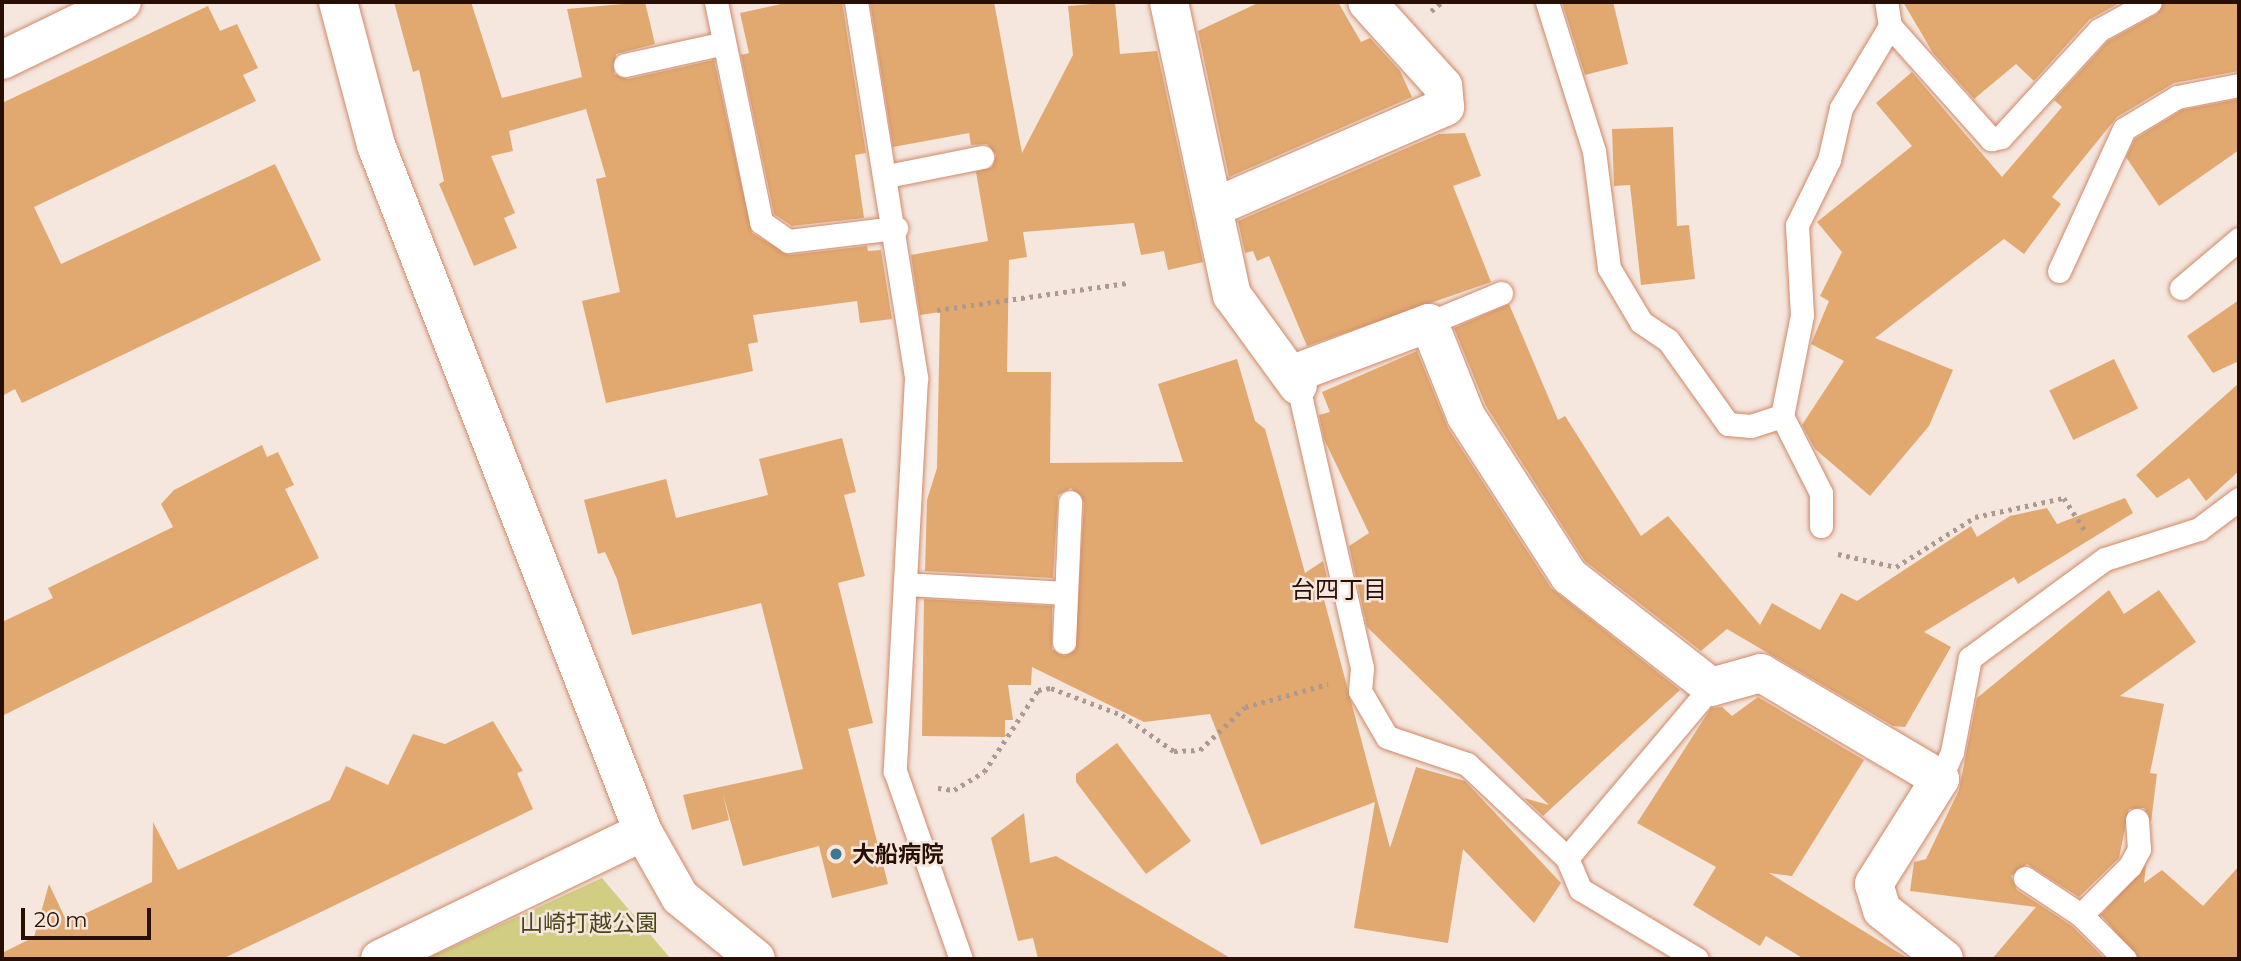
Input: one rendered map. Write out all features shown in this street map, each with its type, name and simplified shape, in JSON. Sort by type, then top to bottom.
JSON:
[{"type":"street","points":[[2,60],[122,2]]},
{"type":"street","points":[[338,2],[376,145],[643,832],[680,897],[756,959]]},
{"type":"street","points":[[1215,207],[1446,107],[1443,86],[1367,2]]},
{"type":"street","points":[[1175,4],[1232,295],[1296,380],[1429,323],[1466,416],[1569,576],[1711,687],[1761,673],[1940,779],[1874,884],[1882,911],[1944,959]]},
{"type":"street","points":[[380,959],[643,832]]},
{"type":"lane","points":[[716,2],[761,222],[788,242],[896,228]]},
{"type":"lane","points":[[856,2],[896,228],[916,378],[895,771],[961,959]]},
{"type":"lane","points":[[1547,2],[1594,151],[1609,268],[1641,322],[1668,340],[1728,424],[1751,426],[1782,416]]},
{"type":"lane","points":[[1886,2],[1889,26],[1992,139],[2001,137],[2099,30],[2150,2]]},
{"type":"lane","points":[[1821,526],[1821,493],[1782,416],[1803,303],[1797,225],[1829,160],[1841,108],[1889,26]]},
{"type":"lane","points":[[625,65],[724,43]]},
{"type":"lane","points":[[2059,271],[2124,129],[2177,97],[2239,85]]},
{"type":"lane","points":[[887,176],[982,157]]},
{"type":"lane","points":[[2180,288],[2239,239]]},
{"type":"lane","points":[[1429,323],[1500,293]]},
{"type":"lane","points":[[1296,380],[1361,678],[1360,691],[1387,737],[1467,764],[1567,858],[1580,889],[1697,959]]},
{"type":"lane","points":[[1940,779],[1952,752],[1970,658],[2105,559],[2199,529],[2239,499]]},
{"type":"lane","points":[[1064,642],[1070,502]]},
{"type":"lane","points":[[905,584],[1065,593]]},
{"type":"lane","points":[[1567,858],[1711,687]]},
{"type":"lane","points":[[2081,915],[2130,866],[2139,849],[2137,820]]},
{"type":"lane","points":[[2025,878],[2081,915],[2125,959]]},
{"type":"path","points":[[909,315],[1127,283]]},
{"type":"path","points":[[1821,526],[1825,545],[1844,558],[1896,567],[1975,517],[2064,498],[2105,559]]},
{"type":"path","points":[[895,771],[954,790],[984,772],[1038,690],[1051,688],[1122,715],[1174,751],[1200,750],[1245,707],[1361,678]]},
{"type":"green space","name":"山崎打越公園","points":[[602,878],[671,959],[426,959]]},
{"type":"building","points":[[394,2],[471,2],[502,98],[582,77],[567,9],[645,2],[655,44],[616,54],[614,74],[628,79],[714,60],[752,233],[789,255],[867,246],[868,251],[881,250],[892,319],[860,323],[857,301],[753,315],[758,342],[748,344],[753,371],[606,403],[582,301],[620,292],[596,179],[606,177],[586,109],[509,131],[513,151],[491,156],[515,213],[504,218],[517,248],[474,266],[439,184],[444,181],[419,70],[413,72]]},
{"type":"building","points":[[790,2],[842,2],[866,153],[855,155],[864,218],[792,226],[774,214],[741,55],[749,53],[740,13]]},
{"type":"building","points":[[870,2],[994,2],[1022,153],[1073,55],[1068,6],[1115,2],[1120,54],[1157,51],[1203,262],[1168,270],[1164,251],[1141,255],[1134,223],[1023,232],[1027,257],[1009,260],[1007,372],[1051,372],[1050,463],[1183,462],[1158,384],[1237,359],[1255,421],[1265,429],[1305,573],[1323,561],[1330,590],[1318,577],[1390,848],[1416,767],[1465,781],[1561,883],[1534,923],[1463,849],[1448,943],[1354,928],[1375,802],[1261,845],[1210,714],[1144,722],[1032,667],[1031,685],[1008,685],[1013,720],[1005,720],[1005,737],[922,736],[924,599],[1052,606],[1052,649],[1064,656],[1075,650],[1084,503],[1071,488],[1058,495],[1053,578],[925,571],[927,500],[937,468],[940,312],[920,315],[911,255],[988,241],[976,172],[992,167],[996,155],[987,144],[971,145],[969,133],[893,147]]},
{"type":"building","points":[[1260,2],[1338,2],[1361,42],[1370,38],[1400,71],[1412,97],[1229,177],[1198,31]]},
{"type":"building","points":[[1562,2],[1613,2],[1628,64],[1585,75]]},
{"type":"building","points":[[1903,2],[2121,2],[2089,20],[2034,81],[2016,64],[1974,99],[1933,53]]},
{"type":"building","points":[[2164,2],[2239,2],[2239,71],[2174,83],[2117,117],[2052,197],[2061,204],[2024,254],[2004,239],[1875,338],[1953,370],[1929,426],[1870,496],[1815,449],[1802,425],[1844,361],[1811,344],[1829,301],[1820,296],[1842,252],[1817,222],[1912,146],[1876,103],[1912,72],[2002,177],[2062,107],[2054,100],[2108,41],[2157,14]]},
{"type":"building","points":[[208,6],[220,31],[237,24],[258,68],[243,75],[256,101],[34,207],[61,264],[275,164],[321,260],[22,403],[15,389],[2,396],[2,103]]},
{"type":"building","points":[[2239,99],[2239,150],[2159,206],[2126,157],[2135,139],[2182,110]]},
{"type":"building","points":[[1673,127],[1677,226],[1689,225],[1695,279],[1641,285],[1630,185],[1614,186],[1612,129]]},
{"type":"building","points":[[1465,133],[1481,176],[1453,186],[1491,282],[1307,346],[1269,256],[1257,261],[1253,251],[1245,253],[1238,221],[1439,134]]},
{"type":"building","points":[[2239,300],[2239,361],[2213,373],[2187,336]]},
{"type":"building","points":[[1509,304],[1558,420],[1565,416],[1641,536],[1668,516],[1760,625],[1772,603],[1820,630],[1841,593],[1857,601],[1971,526],[1977,537],[2010,516],[2047,508],[2057,524],[2125,498],[2133,513],[2018,584],[2014,577],[1924,632],[1951,647],[1905,727],[1893,726],[1727,629],[1701,651],[1585,561],[1486,406],[1454,328]]},
{"type":"building","points":[[1417,351],[1448,428],[1551,588],[1680,690],[1543,816],[1524,798],[1549,805],[1367,627],[1349,546],[1369,533],[1324,439],[1319,415],[1330,412],[1322,392]]},
{"type":"building","points":[[2114,359],[2138,408],[2073,440],[2049,391]]},
{"type":"building","points":[[2239,383],[2239,471],[2206,501],[2189,478],[2157,498],[2136,475]]},
{"type":"building","points":[[842,438],[856,492],[844,495],[865,576],[838,583],[873,723],[848,729],[888,884],[832,898],[819,846],[743,866],[723,794],[729,820],[692,830],[683,795],[803,769],[761,603],[632,635],[617,579],[605,552],[598,554],[584,500],[666,479],[676,518],[768,495],[759,459]]},
{"type":"building","points":[[262,445],[267,457],[278,452],[294,485],[285,489],[319,558],[2,716],[2,622],[53,598],[48,588],[173,527],[161,504],[174,490]]},
{"type":"building","points":[[2109,590],[2124,614],[2159,590],[2196,642],[2120,696],[2164,704],[2150,773],[2157,774],[2151,822],[2144,808],[2129,809],[2119,858],[2079,897],[2027,864],[2011,876],[2017,890],[2072,926],[2105,959],[1992,959],[2036,907],[1910,891],[1914,862],[1926,859],[1959,790],[1977,698]]},
{"type":"building","points":[[1758,697],[1864,760],[1792,876],[1769,873],[1909,959],[1804,959],[1766,936],[1760,946],[1693,905],[1716,867],[1637,823],[1711,708],[1722,707],[1732,716]]},
{"type":"building","points":[[493,721],[523,771],[517,773],[533,809],[323,911],[222,959],[2,959],[2,953],[34,937],[49,884],[67,922],[152,882],[153,822],[178,870],[330,800],[346,766],[388,785],[413,734],[445,744]]},
{"type":"building","points":[[1117,743],[1191,841],[1146,874],[1076,782],[1076,774]]},
{"type":"building","points":[[1024,813],[1030,863],[1056,856],[1232,959],[1038,959],[1033,938],[1018,941],[991,838]]},
{"type":"building","points":[[2146,865],[2144,883],[2162,870],[2203,906],[2239,866],[2239,959],[2139,959],[2101,915]]},
{"type":"place","name":"大船病院","points":[[836,854]]},
{"type":"district","name":"台四丁目","points":[[1339,590]]}]
